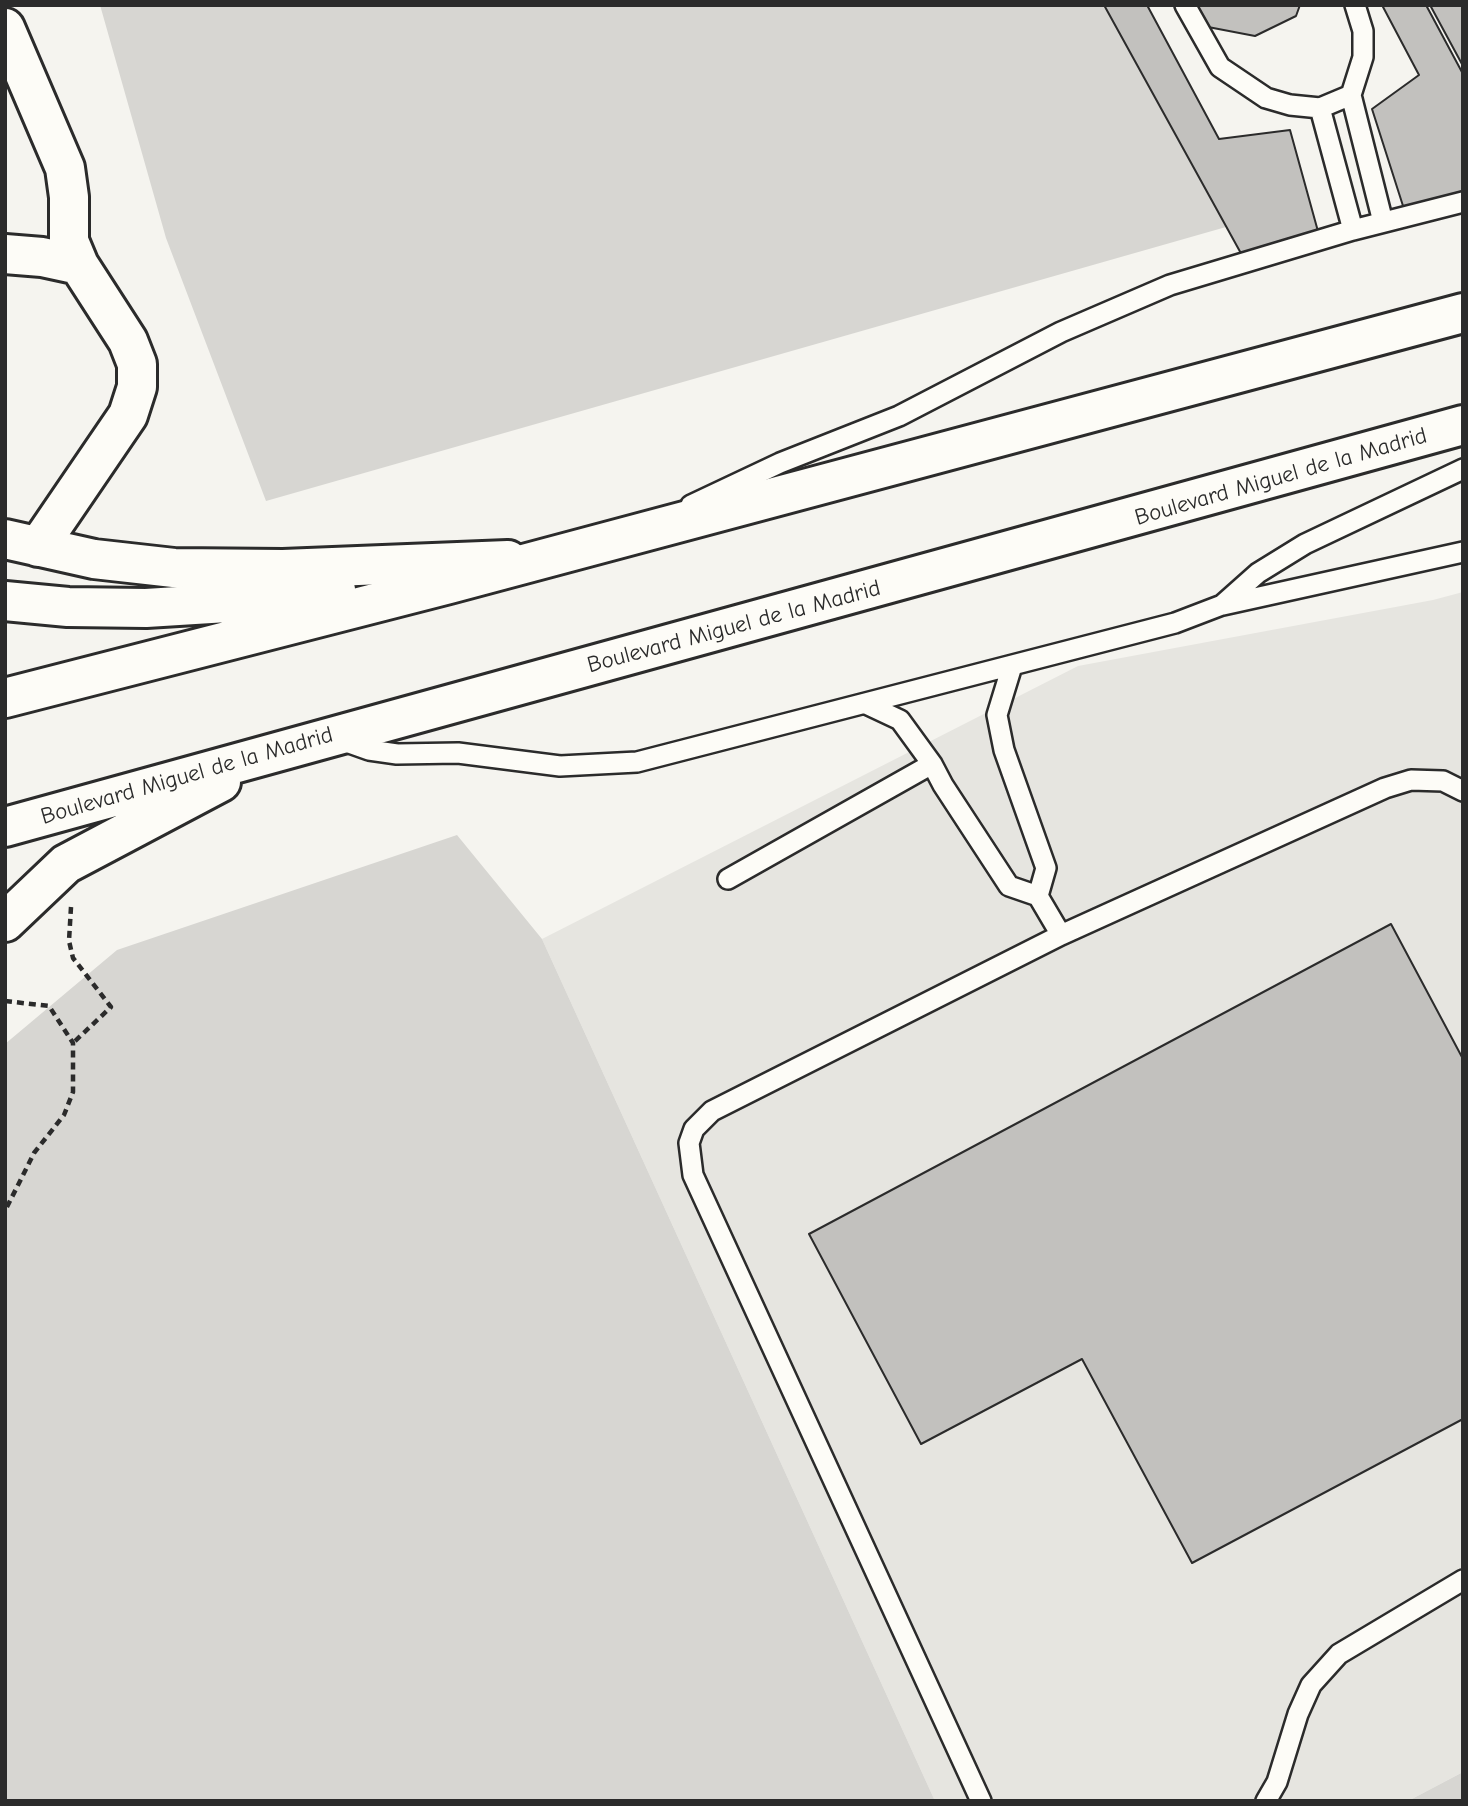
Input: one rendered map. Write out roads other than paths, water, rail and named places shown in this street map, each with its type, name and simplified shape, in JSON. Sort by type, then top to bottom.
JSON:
[{"type":"main road","points":[[5,28],[65,168],[69,197],[69,241],[79,265],[128,341],[137,364],[137,387],[128,415],[22,543],[104,561],[174,568],[283,569],[540,559]]},
{"type":"main road","points":[[5,254],[42,257],[79,265]]},
{"type":"main road","points":[[5,698],[449,584],[634,532],[1463,313]]},
{"type":"main road","name":"Boulevard Miguel de la Madrid","points":[[5,827],[331,735],[1457,430]]},
{"type":"main road","points":[[5,601],[68,607],[146,608],[259,601],[410,582],[449,584]]},
{"type":"main road","points":[[5,922],[66,864],[210,789],[234,774],[248,760]]},
{"type":"lane","points":[[1185,5],[1220,67],[1238,82],[1266,98],[1290,105],[1321,108],[1351,95]]},
{"type":"lane","points":[[1355,5],[1363,31],[1363,57],[1351,95],[1383,222]]},
{"type":"lane","points":[[1321,108],[1353,230]]},
{"type":"lane","points":[[634,532],[780,463],[899,416],[1118,306],[1223,268],[1353,230],[1463,202]]},
{"type":"lane","points":[[1222,605],[1258,573],[1305,544],[1463,469]]},
{"type":"lane","points":[[331,735],[369,750],[397,754],[458,753],[560,766],[637,762],[1175,624],[1222,605],[1463,552]]},
{"type":"lane","points":[[1012,666],[997,715],[1004,751],[1046,868],[1038,896]]},
{"type":"lane","points":[[866,704],[900,720],[932,764],[1009,886],[1038,896],[1061,935]]},
{"type":"lane","points":[[728,879],[891,790],[932,764]]},
{"type":"lane","points":[[981,1801],[693,1175],[689,1143],[694,1129],[712,1111],[1061,935],[1385,788],[1411,780],[1443,781],[1463,791]]},
{"type":"lane","points":[[1266,1801],[1278,1782],[1298,1714],[1311,1685],[1339,1654],[1463,1580]]}]
